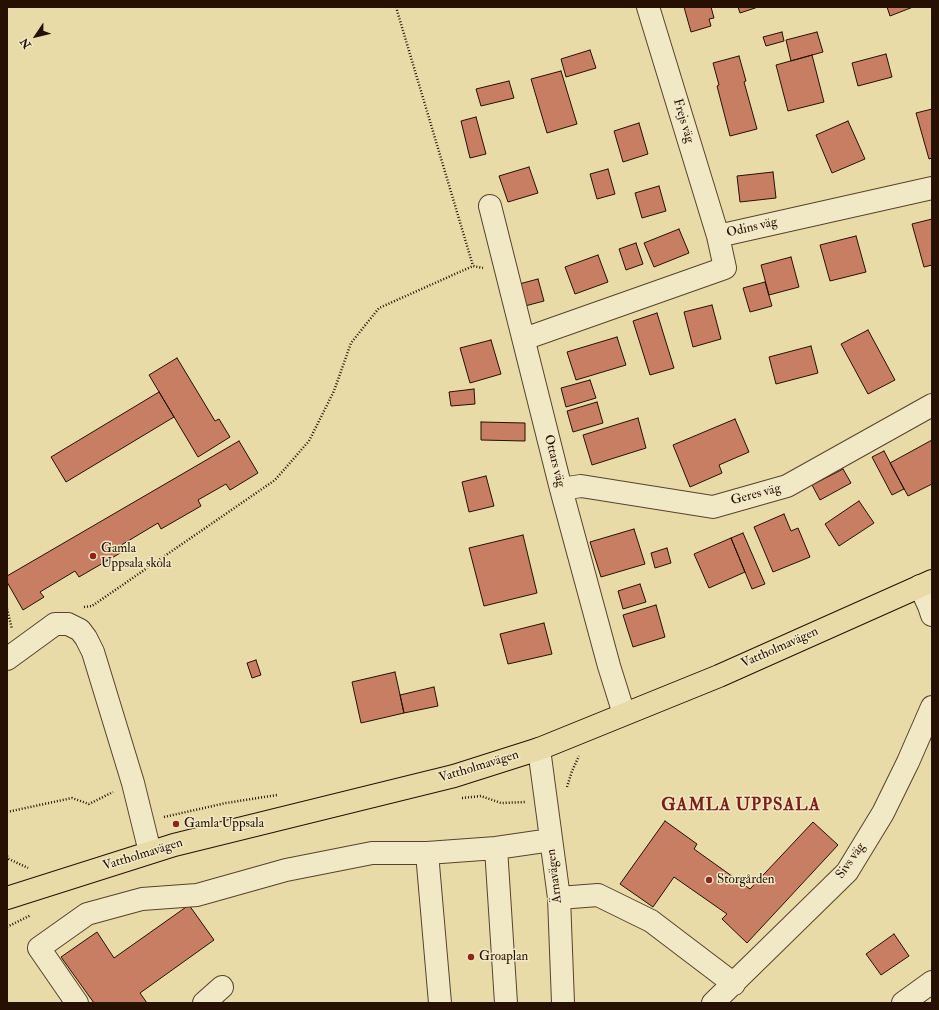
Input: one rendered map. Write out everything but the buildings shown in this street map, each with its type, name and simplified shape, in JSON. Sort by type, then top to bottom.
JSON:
[{"type":"main road","name":"Vattholmavägen","points":[[9,893],[174,845],[454,776],[539,749],[719,676],[926,584]]},
{"type":"street","name":"Frejs väg","points":[[648,7],[718,236]]},
{"type":"street","name":"Odins väg","points":[[524,338],[725,268],[718,236],[932,188]]},
{"type":"street","name":"Ottars väg","points":[[490,206],[561,489],[609,666],[624,714]]},
{"type":"street","name":"Geres väg","points":[[561,489],[581,486],[713,506],[787,486],[932,405]]},
{"type":"street","points":[[926,584],[932,615]]},
{"type":"street","points":[[7,659],[55,624],[68,624],[80,630],[86,638],[93,652],[133,783],[150,852]]},
{"type":"street","name":"Sivs väg","points":[[713,1003],[847,872],[883,813],[908,762],[932,707]]},
{"type":"street","name":"Ärnavägen","points":[[539,749],[559,898],[563,1003]]},
{"type":"street","points":[[77,1003],[39,948],[87,914],[142,899],[197,895],[286,870],[372,853],[427,853],[496,848],[551,840]]},
{"type":"street","points":[[496,848],[506,1003]]},
{"type":"street","points":[[427,853],[440,1003]]},
{"type":"street","points":[[559,898],[598,895],[651,920],[734,984]]},
{"type":"street","points":[[903,1003],[932,982]]},
{"type":"street","points":[[204,1003],[222,986]]},
{"type":"path","points":[[396,7],[473,266]]},
{"type":"path","points":[[92,606],[275,480],[309,440],[334,391],[351,343],[379,308],[473,266],[494,271],[509,280]]},
{"type":"path","points":[[455,799],[481,796],[501,803],[523,802],[546,798],[564,798],[572,771],[580,756],[584,753]]},
{"type":"path","points":[[7,812],[72,798],[89,804],[133,783]]},
{"type":"path","points":[[7,927],[36,912]]},
{"type":"place","name":"Gamla Uppsala skola","points":[[93,556]]},
{"type":"place","name":"Gamla Uppsala","points":[[176,824]]},
{"type":"place","name":"Storgården","points":[[709,880]]},
{"type":"place","name":"Groaplan","points":[[471,957]]},
{"type":"district","name":"GAMLA UPPSALA","points":[[741,806]]}]
